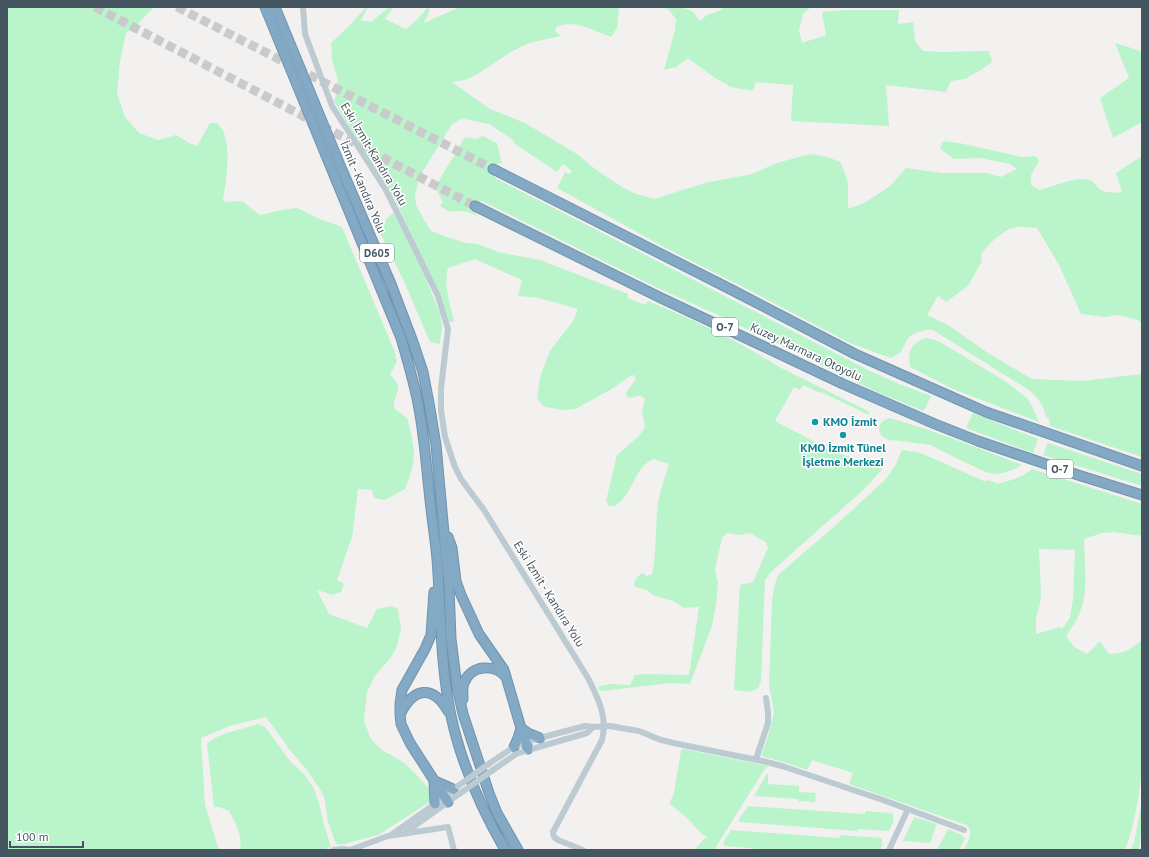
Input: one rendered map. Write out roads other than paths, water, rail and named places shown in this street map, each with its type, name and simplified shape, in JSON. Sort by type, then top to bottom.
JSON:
[{"type":"highway","points":[[265,7],[401,338],[411,370],[420,416],[437,559],[442,653],[451,716],[470,780],[490,824],[505,850]]},
{"type":"highway","name":"İzmit - Kandıra Yolu","points":[[276,7],[340,165],[391,284],[423,372],[436,445],[443,520]]},
{"type":"highway","name":"Kuzey Marmara Otoyolu","points":[[493,169],[855,354],[986,412],[1142,466]]},
{"type":"highway","name":"Kuzey Marmara Otoyolu","points":[[475,206],[659,297],[844,384],[935,424],[978,441],[1142,495]]},
{"type":"highway","points":[[443,520],[452,548],[456,581],[461,596],[479,634],[504,670],[527,746]]},
{"type":"highway","points":[[443,520],[449,588],[451,639],[457,687],[463,714],[497,813],[518,850]]},
{"type":"highway","points":[[437,559],[431,635],[425,649],[402,690],[400,714],[401,724],[406,734],[446,799]]},
{"type":"highway","points":[[463,714],[463,688],[464,682],[469,675],[480,668],[489,668],[502,673],[507,678]]},
{"type":"highway","points":[[400,714],[409,700],[414,696],[421,693],[428,693],[441,700],[451,716]]},
{"type":"highway","points":[[521,728],[540,738]]},
{"type":"highway","points":[[514,747],[521,728]]},
{"type":"highway","points":[[434,780],[457,790]]},
{"type":"highway","points":[[434,780],[435,804]]},
{"type":"street","name":"Eskı İzmit-Kandıra Yolu","points":[[303,7],[305,34],[332,106],[386,190],[438,296],[448,329],[441,388],[441,410],[445,437],[455,467],[461,479]]},
{"type":"street","name":"Eski İzmit - Kandıra Yolu","points":[[461,479],[484,510],[588,678],[602,710],[604,727]]},
{"type":"street","points":[[756,759],[768,723],[766,698]]},
{"type":"street","points":[[457,790],[493,770],[540,738],[585,726],[593,728],[610,726],[639,731],[661,740],[678,744],[756,759],[782,766],[964,830]]},
{"type":"street","points":[[583,850],[558,840],[554,837],[553,832],[602,740],[604,727]]},
{"type":"street","points":[[405,833],[490,763],[514,747],[527,746],[587,733],[593,728]]},
{"type":"street","points":[[388,836],[435,804],[446,799]]},
{"type":"street","points":[[889,850],[908,810]]},
{"type":"street","points":[[334,850],[350,850],[388,836],[448,827],[454,850]]},
{"type":"tunnel","points":[[95,7],[475,206]]},
{"type":"tunnel","points":[[177,7],[493,169]]},
{"type":"place","name":"KMO İzmit","points":[[815,422]]},
{"type":"place","name":"KMO İzmit Tünel İşletme Merkezi","points":[[843,435]]}]
